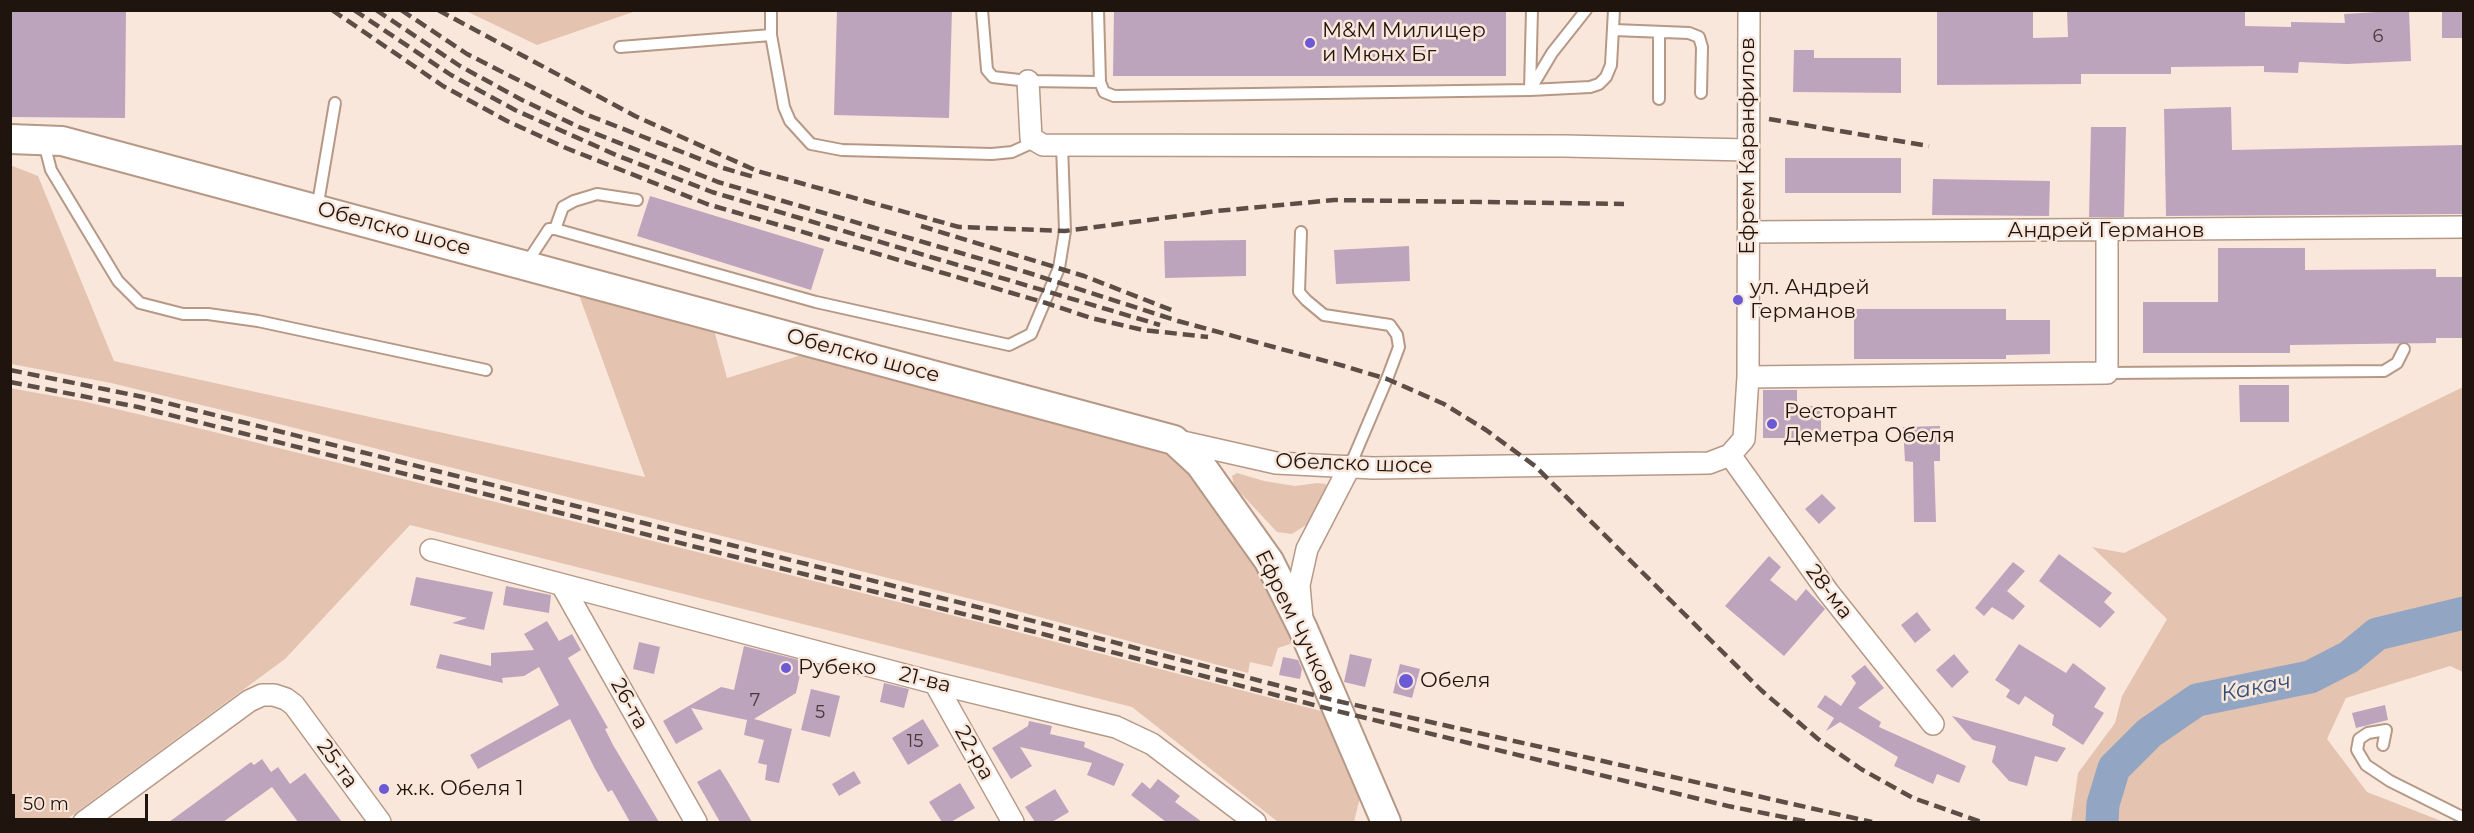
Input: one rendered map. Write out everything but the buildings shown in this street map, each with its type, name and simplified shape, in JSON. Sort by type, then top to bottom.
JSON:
[{"type":"street","name":"Ефрем Каранфилов","points":[[1730,455],[1744,439],[1748,377],[1749,10]]},
{"type":"street","points":[[1028,81],[1031,138],[1043,146],[1564,146],[1748,150]]},
{"type":"street","name":"Обелско шосе","points":[[10,139],[62,141],[1174,440],[1276,463],[1350,466],[1709,464],[1730,455]]},
{"type":"street","name":"Андрей Германов","points":[[1748,232],[2107,232],[2463,227]]},
{"type":"street","points":[[1748,377],[2107,373],[2107,232]]},
{"type":"street","name":"Ефрем Чучков","points":[[1174,440],[1200,464],[1269,561],[1303,629],[1383,819]]},
{"type":"street","name":"28-ма","points":[[1730,455],[1828,592],[1933,724]]},
{"type":"street","points":[[1303,629],[1299,585],[1307,549],[1350,466]]},
{"type":"street","name":"21-ва","points":[[431,550],[935,683],[1116,727],[1152,744],[1255,822]]},
{"type":"street","name":"26-та","points":[[562,585],[696,822]]},
{"type":"street","name":"22-ра","points":[[935,683],[1013,822]]},
{"type":"street","name":"25-та","points":[[84,822],[249,701],[262,695],[273,695],[286,699],[294,705],[380,822]]},
{"type":"lane","points":[[771,10],[771,35],[784,107],[790,121],[811,144],[842,150],[992,154],[1012,152],[1034,142]]},
{"type":"lane","points":[[982,10],[987,70],[993,77],[1028,81],[1100,82]]},
{"type":"lane","points":[[1098,10],[1100,82],[1104,92],[1114,96],[1530,90],[1590,87],[1599,84],[1606,77],[1611,65],[1614,10]]},
{"type":"lane","points":[[1530,90],[1532,10]]},
{"type":"lane","points":[[1530,90],[1552,53],[1586,10]]},
{"type":"lane","points":[[1614,30],[1689,33],[1699,37],[1702,47],[1701,93]]},
{"type":"lane","points":[[1659,33],[1659,99]]},
{"type":"lane","points":[[620,47],[771,35]]},
{"type":"lane","points":[[317,208],[335,103]]},
{"type":"lane","points":[[44,140],[51,170],[118,281],[140,303],[183,314],[208,314],[258,321],[486,370]]},
{"type":"lane","points":[[526,265],[549,229],[816,302],[1009,345],[1022,341],[1031,334],[1059,268],[1065,231],[1062,145]]},
{"type":"lane","points":[[555,230],[564,207],[574,201],[597,194],[637,200]]},
{"type":"lane","points":[[1301,232],[1299,292],[1306,300],[1324,315],[1390,325],[1397,335],[1399,346],[1350,466]]},
{"type":"lane","points":[[2107,373],[2384,371],[2397,363],[2404,350]]},
{"type":"lane","points":[[2383,745],[2386,730],[2368,733],[2359,739],[2357,750],[2366,765],[2390,781],[2463,818]]},
{"type":"shaded area","points":[[466,11],[636,11],[537,45]]},
{"type":"shaded area","points":[[10,165],[38,176],[114,361],[645,477],[579,295],[713,326],[727,378],[808,353],[1170,453],[1200,475],[1272,583],[1296,642],[1278,648],[1272,667],[1250,662],[1248,673],[991,604],[267,421],[111,383],[11,364]]},
{"type":"shaded area","points":[[2463,387],[2463,672],[2450,666],[2346,698],[2327,739],[2367,792],[2444,822],[2071,822],[2078,773],[2115,723],[2122,696],[2167,619],[2092,547],[2124,553]]},
{"type":"shaded area","points":[[10,388],[82,401],[206,430],[979,622],[1325,712],[1361,793],[1354,822],[1278,822],[1132,707],[410,525],[285,659],[63,822],[11,822]]},
{"type":"shaded area","points":[[1237,473],[1264,481],[1295,486],[1326,484],[1328,491],[1306,525],[1292,534],[1277,532],[1234,486],[1232,476]]},
{"type":"waterway","name":"Какач","points":[[2102,822],[2103,804],[2114,768],[2149,733],[2197,700],[2310,677],[2349,657],[2377,634],[2464,613]]},
{"type":"railway","points":[[332,10],[443,86],[507,121],[566,148],[707,204],[1091,318],[1143,330],[1208,337]]},
{"type":"railway","points":[[354,10],[451,75],[515,110],[616,155],[712,192],[1160,325]]},
{"type":"railway","points":[[376,10],[460,66],[522,100],[579,127],[718,182],[1029,273],[1178,321],[1387,379],[1444,404],[1486,430],[1535,466],[1761,690],[1818,739],[1861,769],[1913,798],[1981,822]]},
{"type":"railway","points":[[401,10],[467,54],[585,114],[723,168],[754,177]]},
{"type":"railway","points":[[438,10],[635,116],[757,171],[959,227],[1065,231],[1217,211],[1334,200],[1624,204]]},
{"type":"railway","points":[[1769,119],[1929,146]]},
{"type":"railway","points":[[921,226],[1084,276],[1174,311]]},
{"type":"railway","points":[[10,370],[143,397],[1041,623],[1333,700],[1872,822]]},
{"type":"railway","points":[[10,382],[138,407],[1039,633],[1337,711],[1728,806],[1809,822]]},
{"type":"place","name":"М&M Mилицер и Мюнх Бг","points":[[1310,43]]},
{"type":"place","name":"ул. Андрей Германов","points":[[1738,300]]},
{"type":"place","name":"Ресторант Деметра Обеля","points":[[1772,424]]},
{"type":"place","name":"Рубеко","points":[[786,668]]},
{"type":"place","name":"Обеля","points":[[1406,681]]},
{"type":"place","name":"ж.к. Обеля 1","points":[[384,789]]}]
